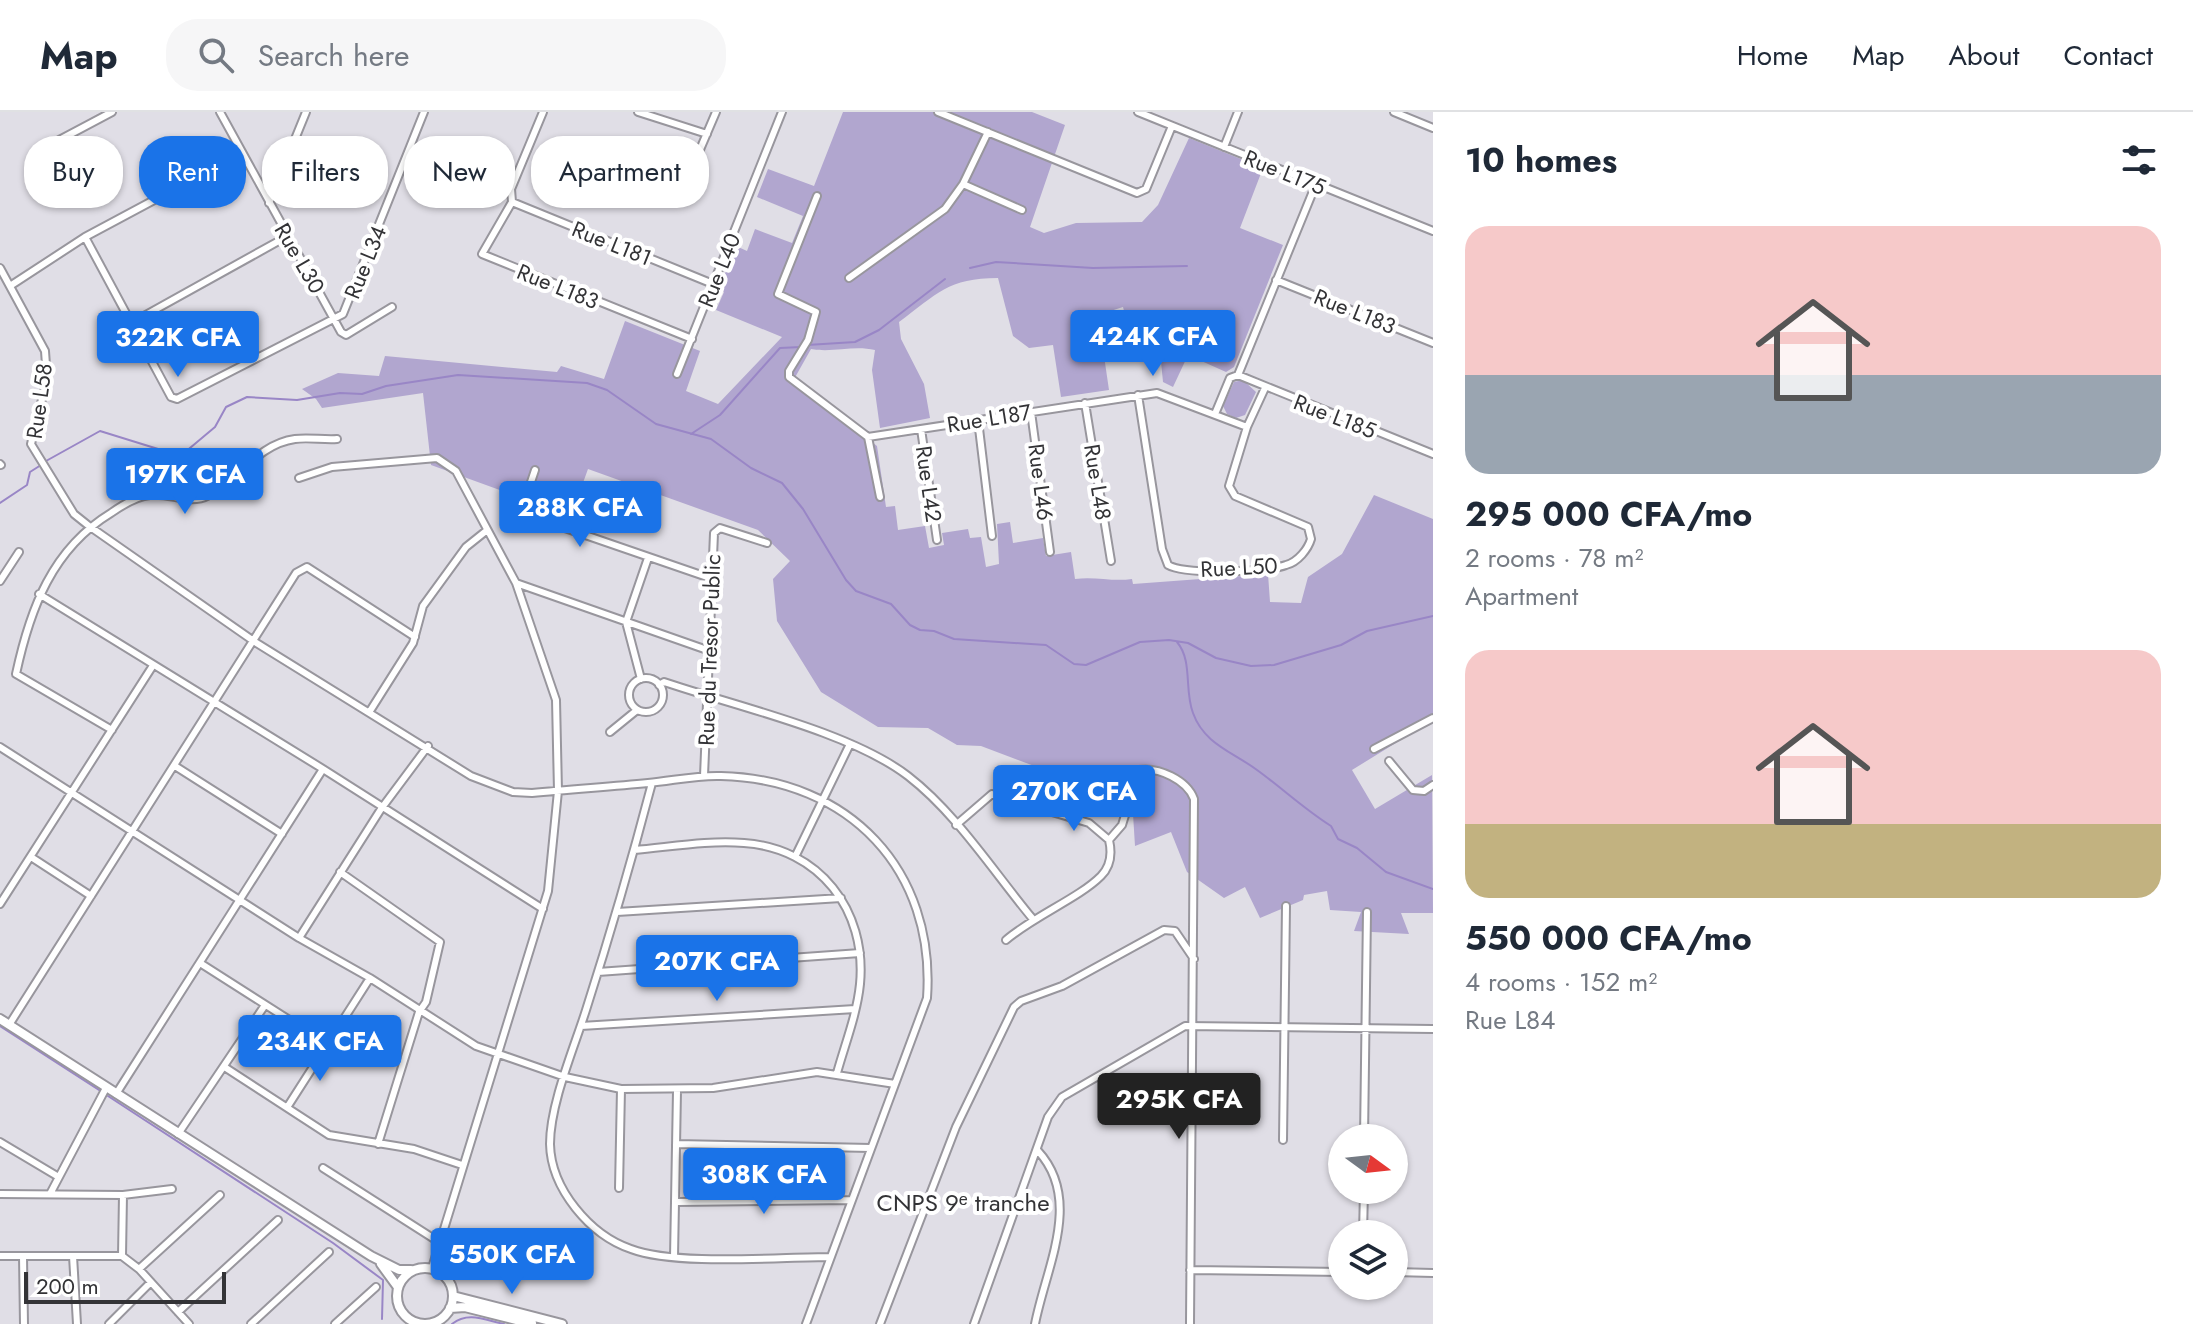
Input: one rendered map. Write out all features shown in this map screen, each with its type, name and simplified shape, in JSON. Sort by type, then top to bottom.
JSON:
[{"type":"street","points":[[67,136],[112,112]]},
{"type":"street","name":"Rue L30","points":[[220,112],[233,136]]},
{"type":"street","points":[[296,136],[306,112]]},
{"type":"street","name":"Rue L34","points":[[335,319],[346,308],[424,112]]},
{"type":"street","points":[[515,179],[543,112]]},
{"type":"street","points":[[638,112],[707,134],[716,112]]},
{"type":"street","name":"Rue L40","points":[[677,374],[782,112]]},
{"type":"street","points":[[938,112],[1137,193],[1146,189],[1172,126]]},
{"type":"street","name":"Rue L175","points":[[1138,112],[1433,231]]},
{"type":"street","points":[[1224,147],[1238,112]]},
{"type":"street","points":[[1394,112],[1433,128]]},
{"type":"street","points":[[849,278],[936,217],[963,184],[988,132]]},
{"type":"street","name":"Rue L30","points":[[246,160],[262,190]]},
{"type":"street","points":[[963,184],[1022,210]]},
{"type":"street","points":[[1215,414],[1230,378],[1238,375],[1316,184]]},
{"type":"street","points":[[817,196],[778,294],[816,312],[808,340],[789,371],[789,377],[868,437],[880,497]]},
{"type":"street","name":"Rue L181","points":[[515,203],[713,284]]},
{"type":"street","points":[[10,286],[85,237],[139,208]]},
{"type":"street","name":"Rue L30","points":[[272,208],[335,319]]},
{"type":"street","name":"Rue L183","points":[[509,208],[482,254],[692,339]]},
{"type":"street","points":[[85,237],[171,397],[177,399],[335,319],[346,335],[392,307]]},
{"type":"street","points":[[133,322],[286,237]]},
{"type":"street","name":"Rue L58","points":[[0,268],[45,351],[47,363],[31,441],[33,450],[74,514],[89,526]]},
{"type":"street","name":"Rue L183","points":[[1276,280],[1433,343]]},
{"type":"street","name":"Rue L185","points":[[1238,375],[1433,454]]},
{"type":"street","name":"Rue L50","points":[[1138,395],[1162,549],[1168,565],[1175,569],[1286,565],[1309,545],[1308,527],[1231,492],[1230,479],[1247,427],[1265,388]]},
{"type":"street","name":"Rue L187","points":[[868,437],[1164,393],[1247,427]]},
{"type":"street","name":"Rue L48","points":[[1085,403],[1111,561]]},
{"type":"street","name":"Rue L46","points":[[1031,412],[1050,552]]},
{"type":"street","points":[[978,420],[992,536]]},
{"type":"street","name":"Rue L42","points":[[921,429],[937,540]]},
{"type":"street","points":[[112,730],[16,674],[25,633],[39,594],[61,558],[89,526],[149,495],[187,501],[208,496],[250,459],[290,439],[337,439]]},
{"type":"street","points":[[299,478],[332,467],[437,458],[456,471],[516,583],[556,700],[558,791],[552,868],[543,909],[432,1268]]},
{"type":"street","points":[[535,470],[523,506],[527,515],[710,578]]},
{"type":"street","points":[[89,526],[255,642],[428,746],[471,776],[504,789],[521,793],[558,791],[704,776],[769,782],[824,802],[867,830],[888,854],[915,897],[927,949],[927,998],[806,1324]]},
{"type":"street","name":"Rue du Tresor Public","points":[[704,776],[710,698],[710,578],[716,530],[767,543]]},
{"type":"street","points":[[370,711],[415,637],[423,606],[466,547],[486,531]]},
{"type":"street","points":[[0,581],[3,570],[19,552]]},
{"type":"street","points":[[641,679],[626,622],[648,558]]},
{"type":"street","points":[[9,1025],[296,573],[307,567],[415,637]]},
{"type":"street","points":[[516,583],[710,651]]},
{"type":"street","points":[[39,594],[543,909]]},
{"type":"street","points":[[0,904],[152,667]]},
{"type":"street","points":[[641,679],[651,679],[659,685],[663,695],[658,706],[649,712],[637,710],[630,702],[629,690],[641,679]]},
{"type":"street","points":[[659,685],[664,682],[871,752],[909,777],[956,825],[1032,918]]},
{"type":"street","points":[[610,732],[637,710]]},
{"type":"street","points":[[1374,749],[1433,718]]},
{"type":"street","points":[[796,855],[850,744]]},
{"type":"street","points":[[299,938],[381,809],[428,746]]},
{"type":"street","points":[[0,747],[134,829],[299,938],[370,978],[476,1046],[565,1077],[621,1089],[677,1091],[798,1072],[837,1073],[895,1084]]},
{"type":"street","points":[[1389,761],[1413,790],[1424,791],[1433,785]]},
{"type":"street","points":[[175,766],[282,834]]},
{"type":"street","points":[[116,1094],[323,769]]},
{"type":"street","points":[[1109,840],[1122,825],[1139,770],[1183,782],[1190,789],[1194,799],[1190,1324]]},
{"type":"street","points":[[652,783],[617,912],[565,1077],[550,1145],[568,1197],[579,1213],[613,1242],[652,1255],[830,1257]]},
{"type":"street","points":[[956,825],[992,794],[1077,818],[1098,828],[1109,840],[1110,860],[1101,876],[1032,918],[1006,940]]},
{"type":"street","points":[[634,850],[746,843],[796,855],[820,873],[841,898],[853,919],[860,953],[855,1009],[837,1073]]},
{"type":"street","points":[[31,857],[91,896]]},
{"type":"street","points":[[340,872],[440,942],[426,1002],[419,1012],[378,1144]]},
{"type":"street","points":[[617,912],[841,898]]},
{"type":"street","points":[[1283,1140],[1287,1028],[1286,906]]},
{"type":"street","points":[[1364,1124],[1367,912]]},
{"type":"street","points":[[880,1324],[956,1127],[1014,1007],[1021,1001],[1062,986],[1164,930],[1175,931],[1194,959]]},
{"type":"street","points":[[598,972],[860,953]]},
{"type":"street","points":[[200,963],[327,1044]]},
{"type":"street","points":[[288,1106],[370,978]]},
{"type":"street","points":[[178,1134],[226,1068],[265,1005]]},
{"type":"street","points":[[581,1026],[855,1009]]},
{"type":"street","points":[[0,1019],[371,1256],[399,1270],[432,1268],[447,1278],[453,1296],[450,1308],[438,1321],[429,1324],[405,1316],[398,1307],[397,1286],[388,1271],[371,1256]]},
{"type":"street","points":[[974,1324],[1048,1117],[1062,1097],[1183,1027],[1433,1029]]},
{"type":"street","points":[[226,1068],[329,1135],[414,1149],[462,1165]]},
{"type":"street","points":[[50,1194],[106,1088]]},
{"type":"street","points":[[619,1188],[621,1089]]},
{"type":"street","points":[[674,1257],[677,1091]]},
{"type":"street","points":[[0,1142],[57,1176]]},
{"type":"street","points":[[676,1144],[871,1148]]},
{"type":"street","points":[[1035,1324],[1062,1203],[1055,1170],[1038,1151]]},
{"type":"street","points":[[323,1168],[439,1242]]},
{"type":"street","points":[[0,1194],[123,1195],[172,1189]]},
{"type":"street","points":[[122,1256],[123,1195]]},
{"type":"street","points":[[139,1269],[220,1195]]},
{"type":"street","points":[[677,1202],[851,1200]]},
{"type":"street","points":[[178,1312],[278,1220]]},
{"type":"street","points":[[251,1324],[329,1252]]},
{"type":"street","points":[[0,1256],[122,1256],[139,1269],[185,1323]]},
{"type":"street","points":[[23,1256],[24,1324]]},
{"type":"street","points":[[73,1256],[77,1324]]},
{"type":"street","points":[[397,1286],[411,1270]]},
{"type":"street","points":[[1190,1270],[1328,1272]]},
{"type":"street","points":[[1408,1272],[1433,1273]]},
{"type":"street","points":[[109,1324],[151,1282]]},
{"type":"street","points":[[335,1324],[376,1287]]},
{"type":"street","points":[[453,1296],[562,1324]]},
{"type":"street","points":[[450,1308],[465,1307],[532,1324]]},
{"type":"street","points":[[398,1324],[405,1316]]},
{"type":"shaded area","points":[[843,112],[1032,112],[1065,125],[1030,227],[1044,233],[1076,223],[1142,222],[1158,205],[1189,138],[1263,168],[1240,228],[1283,245],[1234,367],[1226,372],[1188,355],[1173,387],[1163,382],[1157,321],[1128,327],[1123,307],[1098,315],[1109,390],[1061,397],[1053,345],[1029,348],[1013,336],[998,278],[955,285],[899,322],[901,339],[924,384],[930,418],[880,428],[872,370],[875,350],[811,349],[793,381],[877,446],[886,507],[895,506],[898,530],[925,526],[929,548],[944,545],[942,533],[968,529],[970,538],[981,537],[986,567],[999,564],[997,524],[1010,522],[1013,543],[1043,538],[1046,556],[1071,552],[1075,579],[1132,579],[1133,584],[1268,574],[1270,602],[1301,603],[1308,577],[1342,554],[1374,495],[1433,519],[1433,720],[1352,770],[1375,809],[1432,775],[1433,913],[1401,913],[1409,934],[1354,931],[1361,912],[1330,910],[1327,891],[1304,895],[1303,900],[1260,918],[1245,887],[1224,898],[1187,872],[1171,832],[1135,846],[1133,814],[1122,799],[981,746],[957,745],[928,728],[878,727],[821,692],[777,621],[773,579],[790,561],[758,530],[588,469],[571,516],[431,465],[423,393],[322,408],[302,389],[338,373],[379,376],[385,356],[557,372],[561,366],[604,379],[625,321],[700,351],[686,391],[718,404],[782,337],[716,310],[724,292],[719,289],[736,246],[747,251],[755,229],[792,243],[803,216],[757,197],[768,169],[814,186]]},
{"type":"shaded area","points":[[1243,380],[1256,392],[1245,415],[1236,418],[1227,414],[1223,406],[1234,382]]},
{"type":"waterway","points":[[970,268],[996,262],[1093,268],[1187,266]]},
{"type":"waterway","points":[[807,345],[855,342],[879,330],[945,279]]},
{"type":"waterway","points":[[691,434],[720,415],[780,348],[801,347]]},
{"type":"waterway","points":[[46,461],[100,431],[171,453],[184,453],[215,427],[226,407],[247,397],[297,400],[340,393],[362,394],[386,386],[458,375],[587,383],[607,390],[656,424],[711,439],[751,468],[782,483],[803,509],[846,580],[856,591],[891,604],[910,625],[920,630],[934,631],[954,639],[1046,645],[1074,664],[1086,665],[1140,642],[1169,640],[1188,643],[1216,658],[1251,666],[1274,665],[1341,645],[1367,631],[1433,616]]},
{"type":"waterway","points":[[0,503],[27,485],[30,472],[41,465]]},
{"type":"waterway","points":[[1177,642],[1185,658],[1193,713],[1212,740],[1331,826],[1338,839],[1357,848],[1386,872],[1433,889]]},
{"type":"waterway","points":[[0,1026],[99,1090]]},
{"type":"waterway","points":[[108,1096],[333,1243],[383,1280],[382,1319]]},
{"type":"waterway","points":[[452,1324],[470,1317],[504,1324]]},
{"type":"district","name":"CNPS 9ᵉ tranche","points":[[963,1202]]}]
